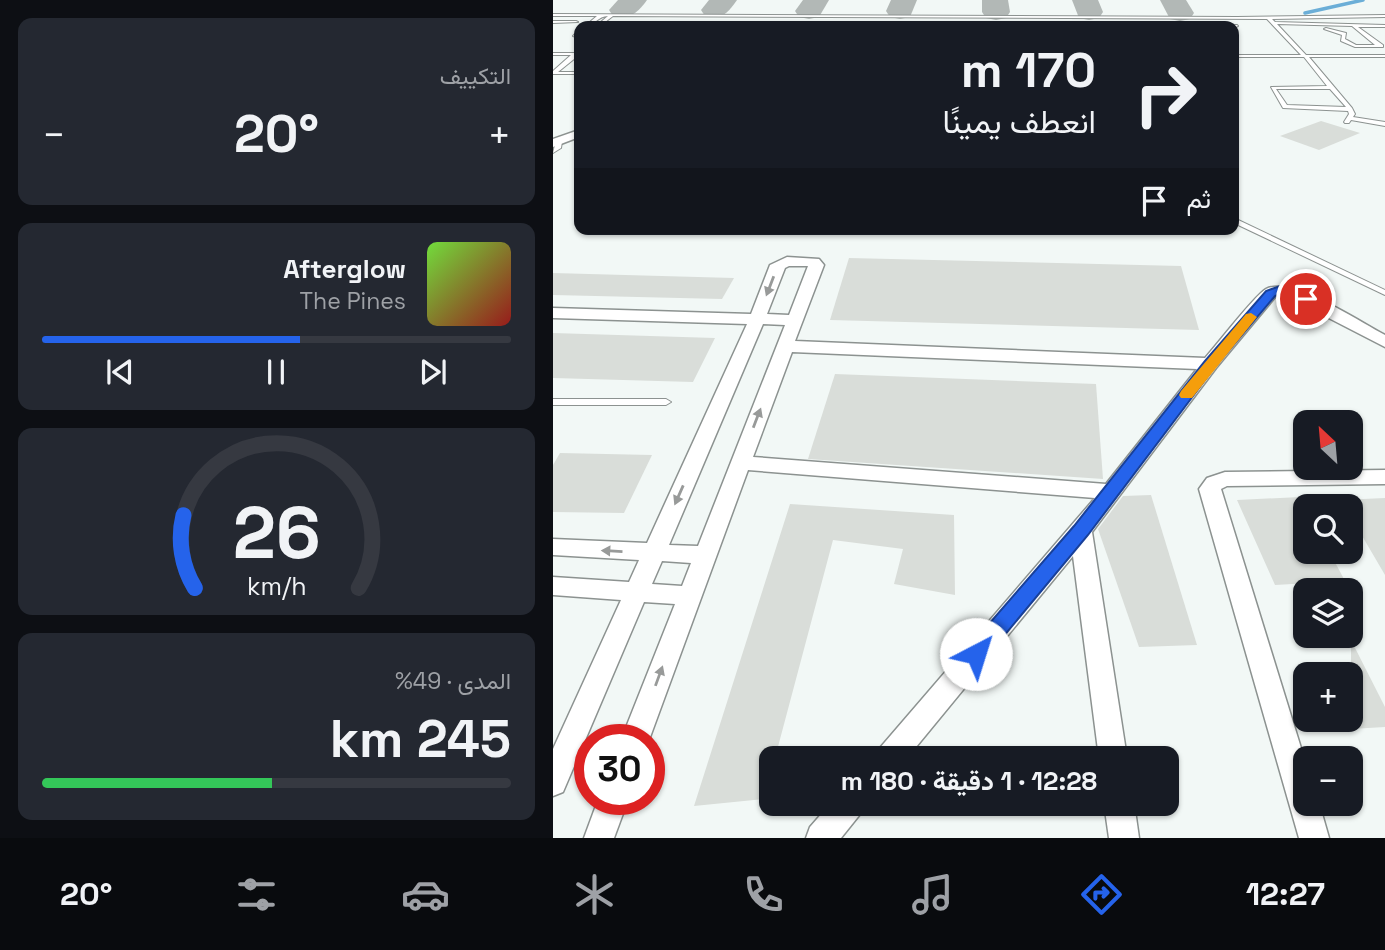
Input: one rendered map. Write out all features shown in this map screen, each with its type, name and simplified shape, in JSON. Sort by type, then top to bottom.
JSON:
[{"type":"street","points":[[554,143],[574,129]]},
{"type":"street","points":[[554,143],[574,135]]},
{"type":"street","points":[[553,782],[757,319],[778,265],[787,261],[811,261],[815,265],[641,724]]},
{"type":"street","points":[[899,746],[1081,531],[1210,364],[1270,293],[1280,290],[1306,299],[1385,342]]},
{"type":"street","points":[[553,313],[793,320]]},
{"type":"street","points":[[785,346],[1210,364]]},
{"type":"street","points":[[740,463],[1111,492]]},
{"type":"street","points":[[1314,838],[1210,489],[1215,483],[1225,479],[1385,477]]},
{"type":"street","points":[[1081,531],[1111,746]]},
{"type":"street","points":[[553,547],[704,555]]},
{"type":"street","points":[[553,586],[689,596]]},
{"type":"street","points":[[599,838],[607,815]]},
{"type":"street","points":[[821,838],[839,816]]},
{"type":"street","points":[[1121,816],[1124,838]]},
{"type":"lane","points":[[553,15],[1168,18],[1352,16],[1385,13]]},
{"type":"lane","points":[[560,22],[570,15]]},
{"type":"lane","points":[[593,21],[601,15]]},
{"type":"lane","points":[[605,21],[612,15]]},
{"type":"lane","points":[[744,21],[748,16]]},
{"type":"lane","points":[[776,21],[781,16]]},
{"type":"lane","points":[[903,21],[904,16]]},
{"type":"lane","points":[[1352,16],[1348,20],[1354,26],[1383,46]]},
{"type":"lane","points":[[1268,17],[1350,109],[1349,120],[1385,124]]},
{"type":"lane","points":[[553,24],[574,22]]},
{"type":"lane","points":[[1273,23],[1385,26]]},
{"type":"lane","points":[[1327,25],[1328,30],[1344,34],[1345,43],[1383,46]]},
{"type":"lane","points":[[1375,26],[1385,34]]},
{"type":"lane","points":[[553,54],[574,54]]},
{"type":"lane","points":[[1239,55],[1385,56]]},
{"type":"lane","points":[[553,73],[574,56]]},
{"type":"lane","points":[[553,73],[574,73]]},
{"type":"lane","points":[[1331,87],[1273,88],[1283,106],[1350,109]]},
{"type":"lane","points":[[1239,222],[1385,293]]},
{"type":"lane","points":[[553,402],[666,402]]},
{"type":"building","points":[[1321,121],[1360,133],[1319,150],[1280,136]]},
{"type":"building","points":[[849,258],[1181,266],[1199,330],[830,320]]},
{"type":"building","points":[[553,273],[734,278],[722,299],[553,295]]},
{"type":"building","points":[[553,333],[715,338],[693,382],[553,378]]},
{"type":"building","points":[[835,374],[1096,384],[1103,479],[808,459]]},
{"type":"building","points":[[560,453],[652,455],[624,513],[553,512],[553,465]]},
{"type":"building","points":[[1151,495],[1197,645],[1139,647],[1098,529],[1123,496]]},
{"type":"building","points":[[1293,497],[1293,564],[1336,564],[1343,578],[1293,578],[1293,584],[1275,585],[1237,500]]},
{"type":"building","points":[[1385,498],[1385,575],[1363,537],[1363,499]]},
{"type":"building","points":[[790,504],[954,515],[955,595],[894,584],[903,549],[833,540],[778,746],[759,746],[759,800],[694,806]]},
{"type":"building","points":[[1351,648],[1355,648],[1362,662],[1351,662]]},
{"type":"building","points":[[1363,664],[1385,707],[1385,727],[1363,728]]},
{"type":"waterway","points":[[1305,13],[1363,0]]},
{"type":"taxiway","points":[[623,10],[634,0]]},
{"type":"taxiway","points":[[715,10],[724,0]]},
{"type":"taxiway","points":[[809,11],[816,0]]},
{"type":"taxiway","points":[[900,11],[904,0]]},
{"type":"taxiway","points":[[995,0],[996,12]]},
{"type":"taxiway","points":[[1085,0],[1089,12]]},
{"type":"taxiway","points":[[1173,0],[1180,13]]},
{"type":"slow traffic","points":[[1187,395],[1251,317]]},
{"type":"route","points":[[976,654],[1081,531],[1210,364],[1270,293],[1280,290],[1306,299]]}]
